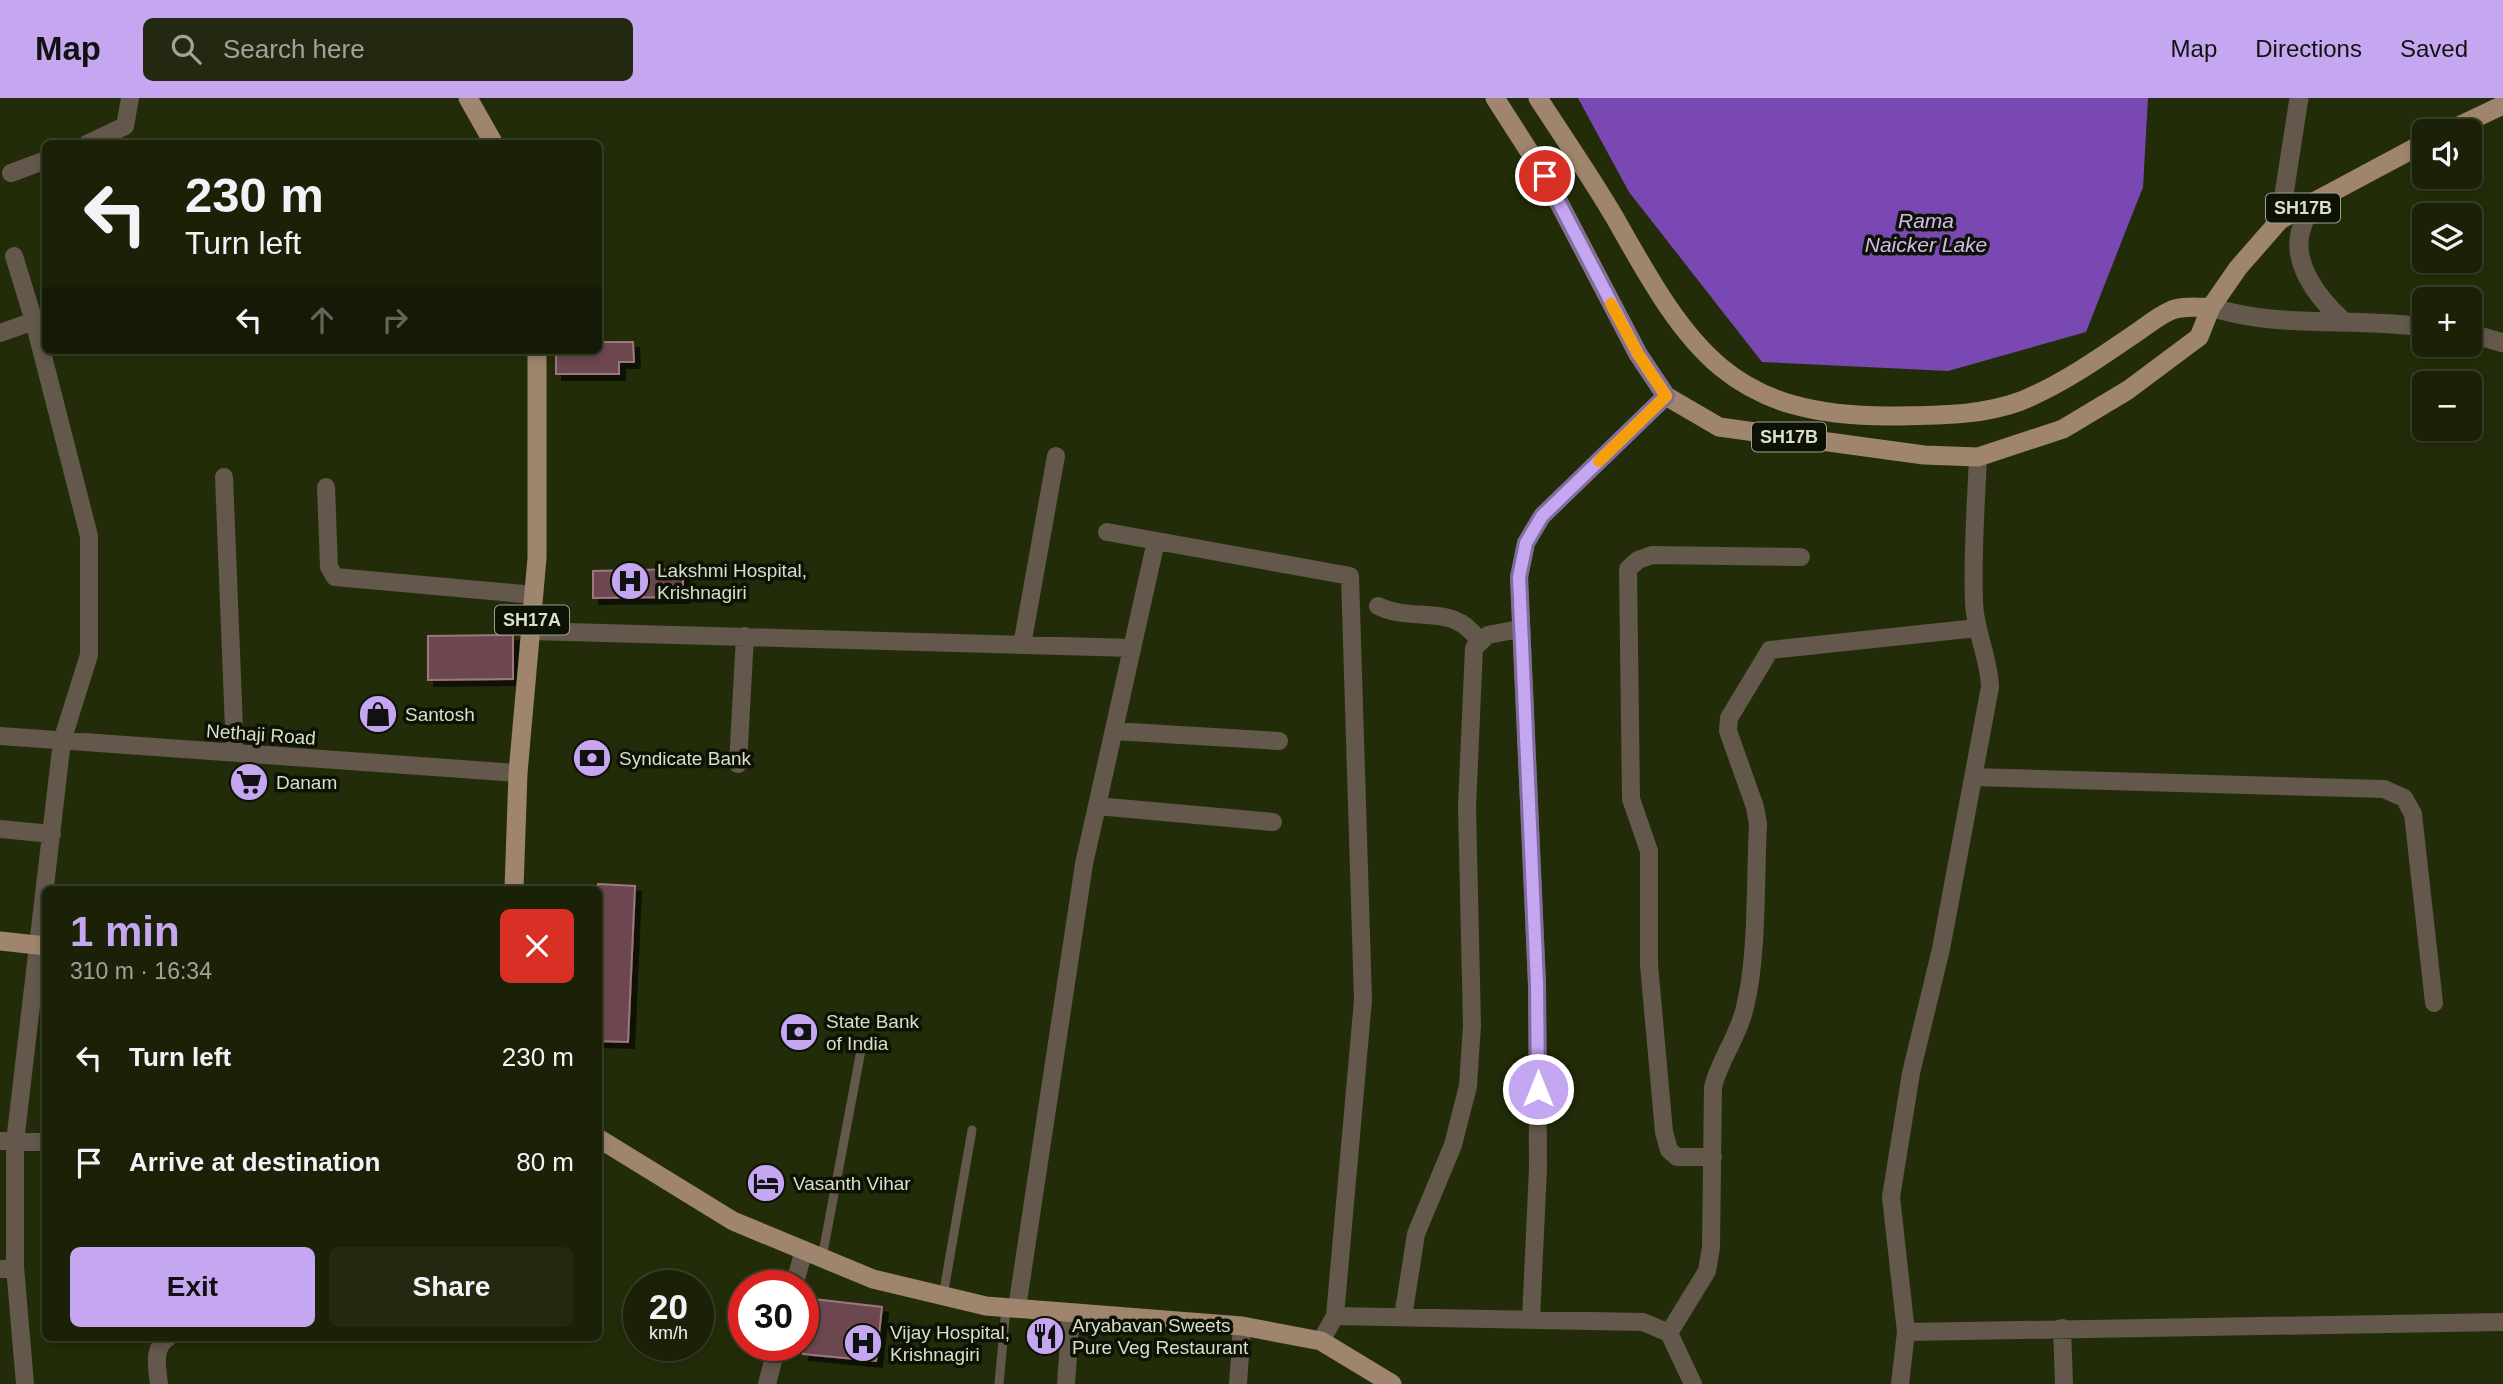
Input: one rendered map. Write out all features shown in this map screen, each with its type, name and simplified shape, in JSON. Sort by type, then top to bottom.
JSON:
[{"type":"main road","points":[[468,98],[492,140]]},
{"type":"main road","name":"SH17B","points":[[1495,98],[1545,176],[1638,354],[1666,396],[1719,427],[1863,449],[1978,457],[2063,429],[2128,390],[2199,337],[2211,307],[2238,268],[2280,220],[2412,149]]},
{"type":"main road","name":"SH17B","points":[[1538,98],[1613,216],[1654,291],[1699,349],[1733,378],[1766,396],[1808,410],[1871,416],[1961,415],[2018,402],[2052,387],[2172,309],[2211,307]]},
{"type":"main road","points":[[2473,119],[2503,105]]},
{"type":"main road","name":"SH17A","points":[[514,886],[518,773],[534,595],[537,354]]},
{"type":"main road","points":[[0,941],[42,945]]},
{"type":"main road","points":[[602,1140],[733,1221],[873,1279],[943,1296],[1012,1308],[1242,1326],[1321,1341],[1392,1384]]},
{"type":"street","points":[[95,140],[125,126],[130,98]]},
{"type":"street","points":[[2280,220],[2298,98]]},
{"type":"street","points":[[11,173],[42,161]]},
{"type":"street","points":[[2318,200],[2302,225],[2299,249],[2304,271],[2313,288],[2342,320]]},
{"type":"street","points":[[0,333],[40,319],[14,256]]},
{"type":"street","points":[[2211,307],[2241,317],[2263,320],[2342,320],[2412,326]]},
{"type":"street","points":[[2482,337],[2503,343]]},
{"type":"street","points":[[47,886],[62,741],[89,655],[89,536],[48,354]]},
{"type":"street","points":[[1531,1319],[1538,1168],[1537,984],[1519,629],[1519,577],[1526,543],[1542,516],[1666,396]]},
{"type":"street","points":[[1021,645],[1056,456]]},
{"type":"street","points":[[1900,1384],[1906,1332],[1891,1198],[1911,1073],[1941,949],[1990,687],[1989,663],[1977,628],[1974,604],[1978,457]]},
{"type":"street","points":[[225,477],[235,753]]},
{"type":"street","points":[[326,487],[329,567],[335,577],[534,595]]},
{"type":"street","points":[[1107,532],[1350,576],[1363,1000],[1335,1316],[1321,1341]]},
{"type":"street","points":[[1012,1308],[1076,910],[1156,541]]},
{"type":"street","points":[[1713,1157],[1677,1157],[1669,1150],[1664,1132],[1649,965],[1649,851],[1630,799],[1628,569],[1638,560],[1652,555],[1801,557]]},
{"type":"street","points":[[1378,606],[1450,617],[1470,627],[1479,641]]},
{"type":"street","points":[[1669,1333],[1707,1271],[1711,1247],[1713,1087],[1718,1066],[1739,1030],[1749,983],[1758,824],[1755,807],[1730,744],[1729,718],[1763,656],[1770,650],[1977,628]]},
{"type":"street","points":[[1403,1317],[1416,1234],[1453,1145],[1468,1086],[1472,1026],[1467,806],[1474,648],[1488,635],[1519,629]]},
{"type":"street","points":[[531,631],[1132,648]]},
{"type":"street","points":[[738,764],[745,636]]},
{"type":"street","points":[[1114,732],[1279,741]]},
{"type":"street","name":"Nethaji Road","points":[[0,736],[518,773]]},
{"type":"street","points":[[1973,777],[2384,789],[2404,798],[2413,814],[2434,1003]]},
{"type":"street","points":[[1097,806],[1273,822]]},
{"type":"street","points":[[0,830],[52,834]]},
{"type":"street","points":[[25,1384],[8,1268],[8,1142],[42,945]]},
{"type":"street","points":[[8,1142],[42,1142]]},
{"type":"street","points":[[804,1270],[813,1254]]},
{"type":"street","points":[[1066,1384],[1071,1312]]},
{"type":"street","points":[[1335,1316],[1643,1322],[1669,1333],[1693,1384]]},
{"type":"street","points":[[1906,1332],[2503,1322]]},
{"type":"street","points":[[1238,1384],[1242,1326]]},
{"type":"street","points":[[2062,1328],[2064,1384]]},
{"type":"street","points":[[159,1384],[156,1359],[159,1346],[165,1341]]},
{"type":"street","points":[[767,1384],[773,1361]]},
{"type":"lane","points":[[813,1254],[862,1045]]},
{"type":"lane","points":[[943,1296],[972,1130]]},
{"type":"lane","points":[[999,1384],[1012,1308]]},
{"type":"water","name":"Rama Naicker Lake","points":[[1578,98],[2148,98],[2143,187],[2086,332],[1948,371],[1762,362],[1629,192]]},
{"type":"building","points":[[602,342],[633,342],[634,362],[619,362],[619,374],[556,374],[556,354],[602,354]]},
{"type":"building","points":[[683,569],[683,597],[593,598],[593,571]]},
{"type":"building","points":[[513,635],[513,679],[428,680],[428,636]]},
{"type":"building","points":[[598,884],[635,886],[628,1042],[602,1041],[602,886]]},
{"type":"building","points":[[819,1300],[882,1307],[876,1361],[819,1356]]},
{"type":"slow traffic","points":[[1599,461],[1666,396],[1638,354],[1611,304]]},
{"type":"place","name":"Lakshmi Hospital, Krishnagiri","points":[[630,581]]},
{"type":"place","name":"Santosh","points":[[378,714]]},
{"type":"place","name":"Syndicate Bank","points":[[592,758]]},
{"type":"place","name":"Danam","points":[[249,782]]},
{"type":"place","name":"State Bank of India","points":[[799,1032]]},
{"type":"place","name":"Vasanth Vihar","points":[[766,1183]]},
{"type":"place","name":"Aryabavan Sweets Pure Veg Restaurant","points":[[1045,1336]]},
{"type":"place","name":"Vijay Hospital, Krishnagiri","points":[[863,1343]]},
{"type":"route","points":[[1538,1089],[1537,984],[1519,629],[1519,577],[1526,543],[1542,516],[1666,396],[1638,354],[1545,176]]}]
